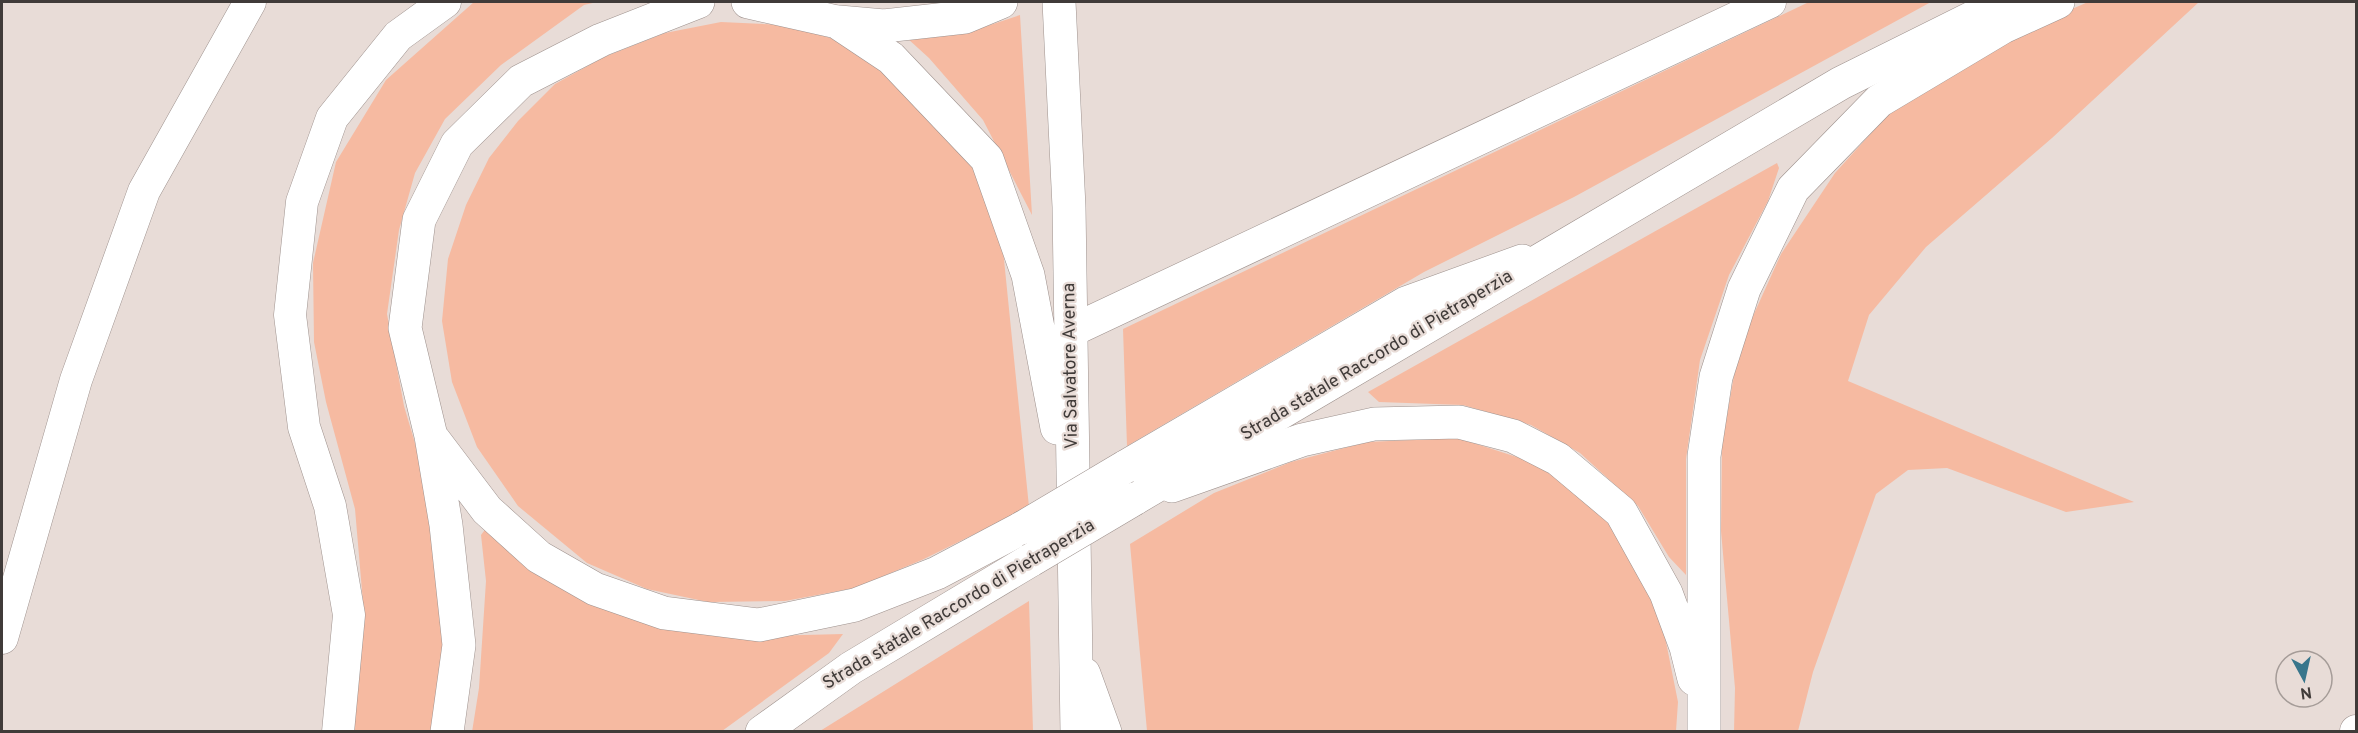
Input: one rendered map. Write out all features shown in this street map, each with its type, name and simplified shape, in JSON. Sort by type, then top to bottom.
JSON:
[{"type":"main road","points":[[447,732],[459,645],[446,525],[431,436],[405,328],[419,220],[456,144],[521,81],[601,40],[698,2]]},
{"type":"main road","points":[[748,2],[837,22],[884,26],[965,17],[1001,2]]},
{"type":"main road","name":"Via Salvatore Averna","points":[[1059,2],[1069,207],[1077,732]]},
{"type":"main road","name":"Strada statale Raccordo di Pietraperzia","points":[[762,732],[851,668],[1558,248],[1841,83],[2004,2]]},
{"type":"main road","points":[[1705,727],[1704,456],[1716,377],[1744,289],[1793,189],[1879,101],[2003,27],[2058,2]]},
{"type":"main road","points":[[837,22],[891,58],[987,159],[1028,275],[1073,514]]},
{"type":"main road","points":[[431,436],[487,510],[539,557],[595,589],[664,614],[759,625],[855,605],[937,573],[1022,528],[1406,303],[1558,248]]},
{"type":"main road","points":[[1134,499],[1302,440],[1374,424],[1459,422],[1513,436],[1558,459],[1621,512],[1666,593],[1686,647],[1705,727]]},
{"type":"main road","points":[[1076,651],[1105,732]]},
{"type":"street","points":[[2,638],[76,380],[144,191],[250,2]]},
{"type":"street","points":[[338,732],[349,615],[330,506],[304,427],[290,315],[302,202],[332,118],[398,36],[445,2]]},
{"type":"street","points":[[1071,331],[1770,2]]},
{"type":"shaded area","points":[[474,2],[597,2],[584,5],[501,65],[445,119],[415,173],[399,230],[387,314],[404,406],[428,487],[445,593],[444,674],[434,731],[348,731],[364,614],[355,509],[326,402],[314,342],[313,263],[336,162],[386,80]]},
{"type":"shaded area","points":[[1809,2],[1931,2],[1574,197],[1424,272],[1127,446],[1123,329]]},
{"type":"shaded area","points":[[2088,2],[2199,2],[2052,138],[1926,247],[1869,315],[1848,381],[2134,502],[2066,512],[1947,468],[1908,470],[1876,494],[1813,672],[1798,731],[1734,732],[1735,688],[1721,531],[1722,444],[1739,347],[1781,254],[1835,173],[1893,109],[1999,41]]},
{"type":"shaded area","points":[[1020,15],[1032,215],[983,120],[929,58],[907,38],[966,33]]},
{"type":"shaded area","points":[[721,22],[785,25],[848,43],[900,78],[974,161],[1000,220],[1029,507],[924,559],[855,588],[785,601],[708,602],[647,589],[587,563],[518,506],[477,447],[452,382],[442,321],[448,259],[466,205],[489,158],[518,121],[555,84],[604,57],[665,33]]},
{"type":"shaded area","points":[[1777,163],[1779,168],[1768,201],[1729,275],[1700,360],[1686,459],[1686,575],[1669,557],[1638,506],[1580,453],[1531,425],[1463,405],[1379,402],[1368,392]]},
{"type":"shaded area","points":[[1458,438],[1523,459],[1571,484],[1622,533],[1661,617],[1678,702],[1676,731],[1147,731],[1130,544],[1214,493],[1291,462],[1367,442]]},
{"type":"shaded area","points":[[487,527],[548,574],[765,636],[843,634],[829,653],[722,731],[472,732],[479,688],[486,581],[481,535]]},
{"type":"shaded area","points":[[1029,601],[1033,731],[820,731]]}]
